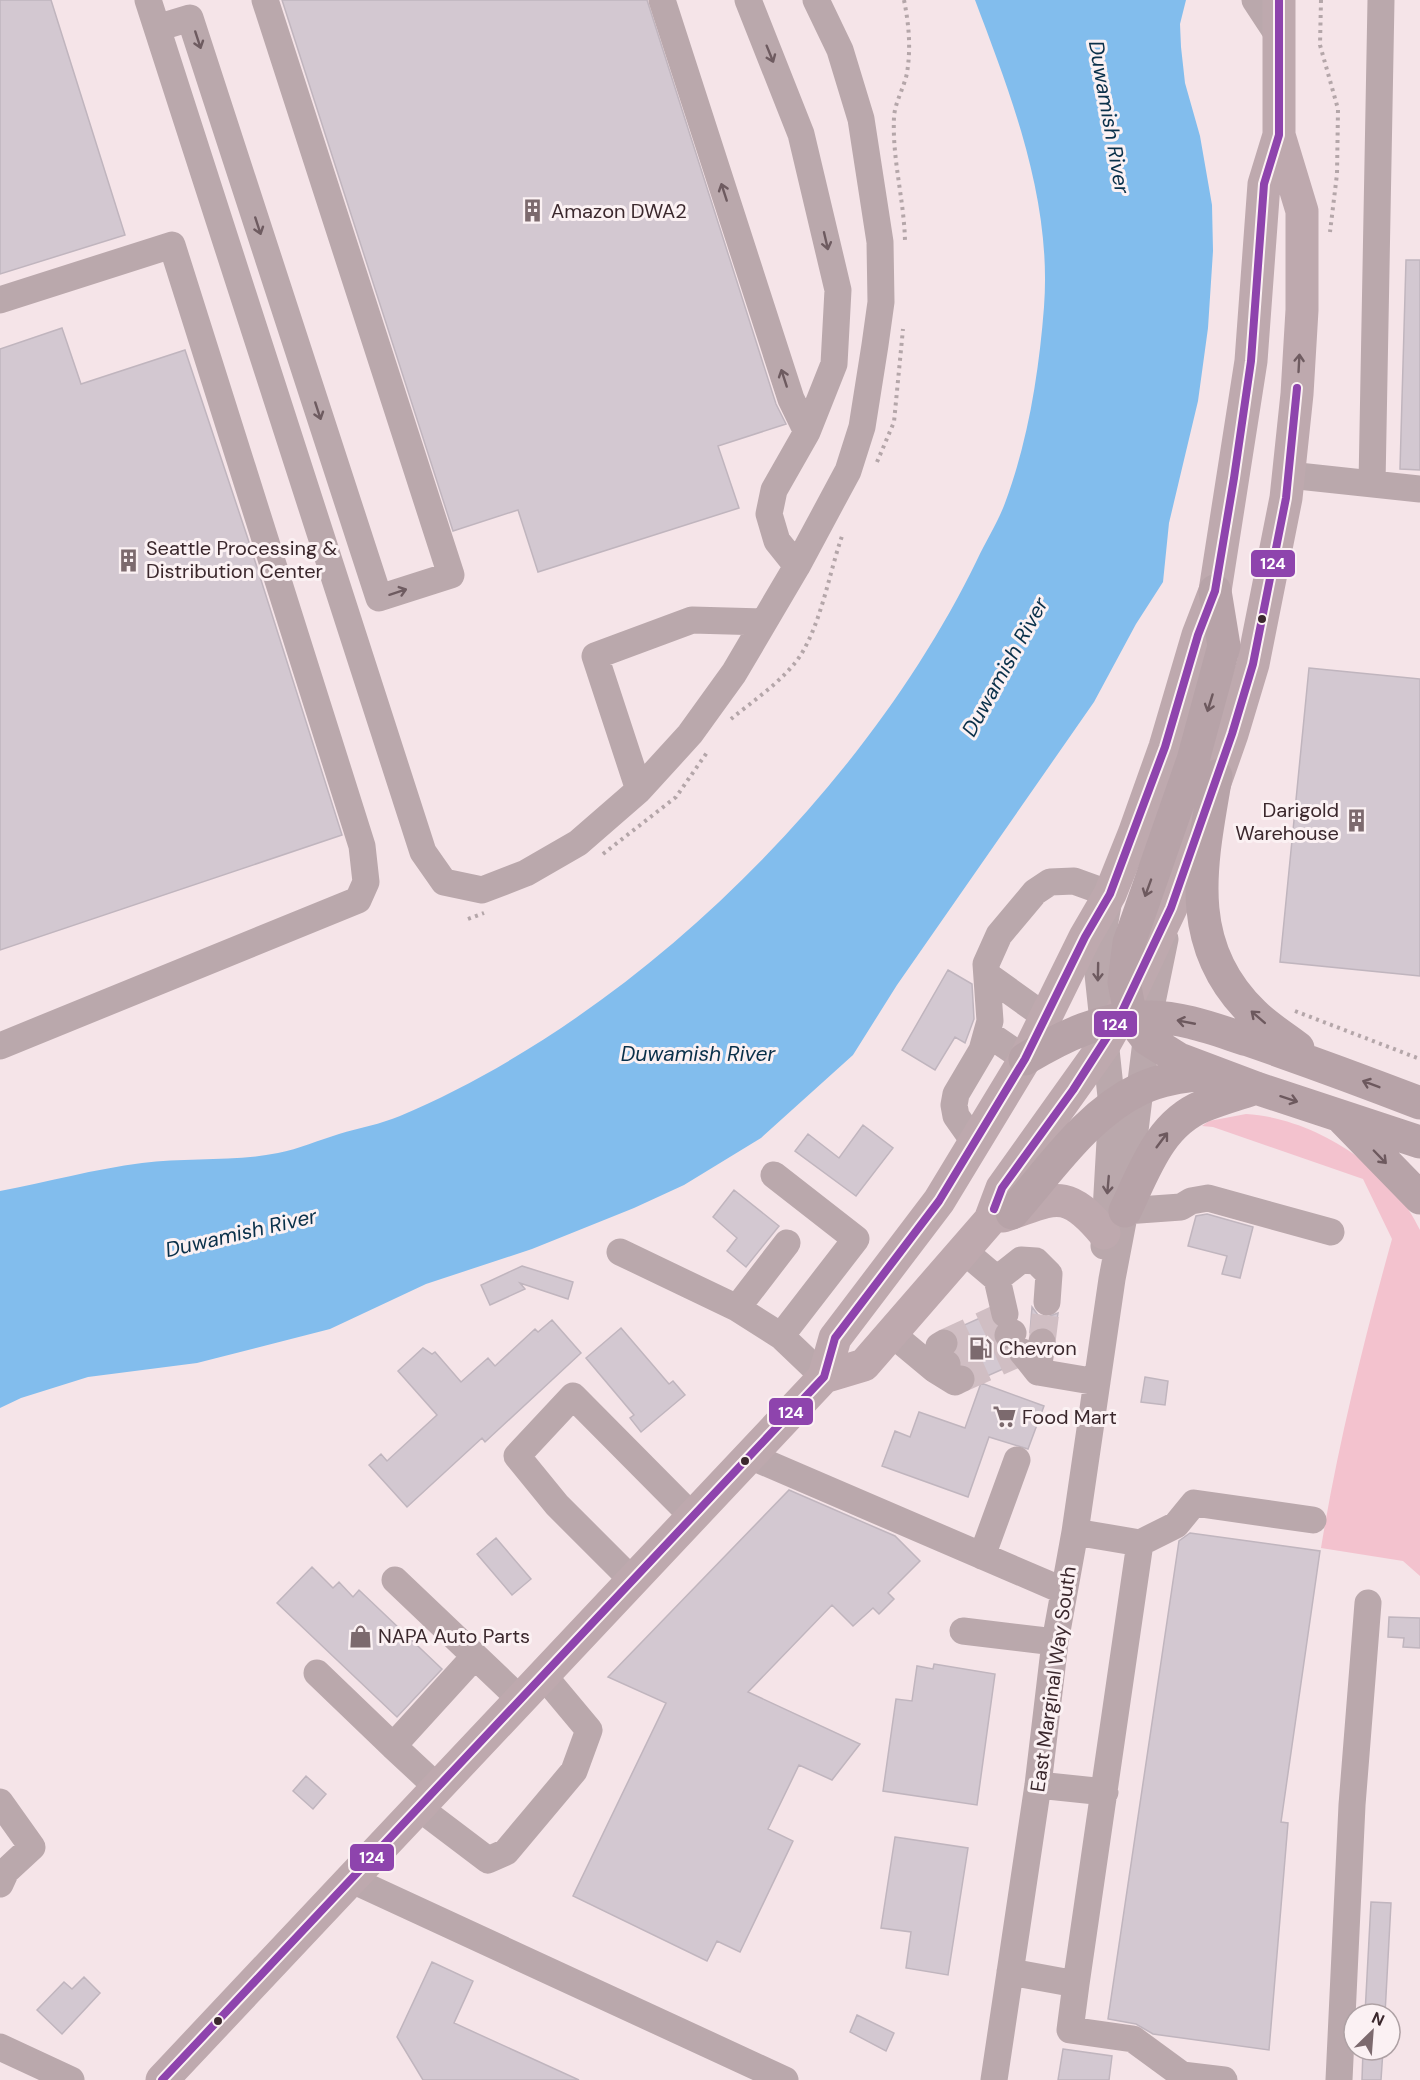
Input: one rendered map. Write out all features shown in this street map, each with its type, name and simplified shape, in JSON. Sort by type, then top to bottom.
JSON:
[{"type":"highway","points":[[1125,1023],[1124,982],[1129,943],[1193,760],[1224,646],[1215,591]]},
{"type":"highway","points":[[1216,776],[1201,862],[1201,904],[1211,949],[1234,992],[1255,1016],[1321,1065]]},
{"type":"highway","points":[[1125,1023],[1179,1059],[1256,1088],[1420,1142]]},
{"type":"highway","points":[[1025,1059],[1068,1035],[1125,1023],[1194,1023],[1321,1065],[1420,1103]]},
{"type":"highway","points":[[1001,1217],[1091,1124],[1112,1106],[1140,1088],[1176,1077],[1214,1072]]},
{"type":"highway","points":[[1115,1222],[1156,1147],[1178,1122],[1203,1106],[1256,1088]]},
{"type":"highway","points":[[1340,1115],[1420,1198]]},
{"type":"main road","points":[[1001,1217],[1002,1188],[1125,1023],[1172,908],[1232,734],[1252,664],[1289,475],[1303,293],[1302,212],[1279,135],[1279,0]]},
{"type":"main road","points":[[162,2080],[824,1377],[835,1338],[939,1201],[1025,1059],[1085,937],[1110,894],[1165,747],[1198,635],[1215,591],[1251,361],[1264,184],[1279,135]]},
{"type":"main road","points":[[824,1377],[864,1365],[964,1251],[1001,1217],[1044,1200],[1063,1201],[1115,1222]]},
{"type":"street","points":[[148,0],[423,852],[444,882],[482,890],[526,873],[578,843],[639,790],[690,734],[734,673],[797,566],[848,471],[862,427],[881,302],[880,242],[861,119],[840,50],[816,0]]},
{"type":"street","points":[[157,28],[190,18],[379,598],[451,574],[265,0]]},
{"type":"street","points":[[662,0],[791,399],[807,432]]},
{"type":"street","points":[[748,0],[801,134],[838,290],[834,364],[807,432],[774,490],[769,514],[777,541],[797,566]]},
{"type":"street","points":[[1255,0],[1278,35]]},
{"type":"street","points":[[1372,484],[1381,0]]},
{"type":"street","points":[[0,300],[172,245],[362,846],[366,882],[358,900],[0,1046]]},
{"type":"street","points":[[1289,475],[1372,484],[1419,494]]},
{"type":"street","points":[[639,790],[595,656],[692,620],[764,622]]},
{"type":"street","points":[[975,1143],[956,1116],[954,1105],[956,1094],[982,1050],[987,1033],[990,1021],[986,964],[999,935],[1035,892],[1050,882],[1074,881],[1110,894],[1097,965],[1125,1023],[1140,1088],[1115,1222]]},
{"type":"street","points":[[987,975],[1047,1018]]},
{"type":"street","points":[[1115,1222],[1112,1106],[1125,1023]]},
{"type":"street","points":[[987,1033],[1025,1059]]},
{"type":"street","points":[[774,1174],[856,1239],[781,1336]]},
{"type":"street","points":[[1115,1222],[1181,1208],[1191,1201],[1208,1197],[1331,1232]]},
{"type":"street","name":"East Marginal Way South","points":[[994,2080],[1038,1785],[1055,1642],[1075,1532],[1112,1279],[1115,1222]]},
{"type":"street","points":[[737,1308],[787,1243]]},
{"type":"street","points":[[964,1251],[997,1279],[1015,1335],[1038,1372],[1097,1382]]},
{"type":"street","points":[[620,1252],[737,1308],[781,1336],[824,1377]]},
{"type":"street","points":[[997,1279],[1022,1260],[1036,1261],[1050,1274],[1047,1302]]},
{"type":"street","points":[[892,1334],[948,1363]]},
{"type":"street","points":[[632,1581],[557,1505],[517,1456],[573,1396],[692,1516]]},
{"type":"street","points":[[750,1456],[1064,1591]]},
{"type":"street","points":[[982,1556],[1017,1460]]},
{"type":"street","points":[[1075,1532],[1140,1544],[1176,1525],[1194,1503],[1313,1520]]},
{"type":"street","points":[[1140,1544],[1070,2030],[1133,2039],[1181,2077],[1224,2080]]},
{"type":"street","points":[[395,1580],[520,1699]]},
{"type":"street","points":[[1339,2080],[1352,1805],[1368,1603]]},
{"type":"street","points":[[963,1631],[1055,1642]]},
{"type":"street","points":[[393,1746],[475,1656]]},
{"type":"street","points":[[317,1673],[393,1746],[427,1797],[488,1860],[506,1852],[574,1771],[589,1730],[543,1675]]},
{"type":"street","points":[[1038,1785],[1105,1792]]},
{"type":"street","points":[[0,1802],[32,1847],[6,1870],[0,1884]]},
{"type":"street","points":[[350,1879],[786,2080]]},
{"type":"street","points":[[1010,1972],[1076,1984]]},
{"type":"street","points":[[0,2047],[71,2080]]},
{"type":"path","points":[[1291,1010],[1420,1059]]},
{"type":"shaded area","points":[[1246,1114],[1298,1125],[1348,1150],[1390,1186],[1407,1207],[1420,1230],[1420,1576],[1403,1561],[1321,1548],[1352,1392],[1392,1239],[1363,1179],[1213,1127],[1202,1126],[1209,1121]]},
{"type":"water","name":"Duwamish River","points":[[975,0],[1186,0],[1180,24],[1185,83],[1200,136],[1212,205],[1213,251],[1208,328],[1198,401],[1169,523],[1163,582],[1136,624],[1094,702],[897,985],[853,1055],[761,1138],[684,1185],[634,1208],[532,1249],[426,1284],[330,1329],[197,1363],[88,1377],[21,1398],[0,1408],[0,1191],[142,1163],[245,1158],[286,1151],[393,1119],[488,1073],[574,1019],[657,957],[735,886],[808,810],[873,729],[930,646],[1002,510],[1020,456],[1039,356],[1045,267],[1042,228],[1035,189],[1003,74]]},
{"type":"building","points":[[0,0],[51,0],[125,235],[0,274]]},
{"type":"building","name":"Amazon DWA2","points":[[282,0],[647,0],[776,404],[786,424],[718,446],[739,508],[538,572],[518,510],[453,531]]},
{"type":"building","points":[[1406,260],[1420,260],[1420,470],[1400,469]]},
{"type":"building","name":"Seattle Processing & Distribution Center","points":[[62,328],[81,384],[185,350],[342,835],[0,950],[0,349]]},
{"type":"building","name":"Darigold Warehouse","points":[[1309,668],[1420,679],[1420,976],[1280,962]]},
{"type":"building","points":[[948,970],[972,984],[974,1019],[965,1043],[955,1037],[935,1070],[902,1050]]},
{"type":"building","points":[[863,1125],[893,1148],[856,1196],[795,1151],[808,1134],[839,1158]]},
{"type":"building","points":[[734,1190],[779,1226],[746,1267],[727,1251],[737,1238],[713,1217]]},
{"type":"building","points":[[1207,1214],[1253,1227],[1240,1278],[1222,1274],[1227,1256],[1188,1246],[1196,1216]]},
{"type":"building","points":[[522,1266],[573,1282],[568,1299],[520,1283],[525,1289],[490,1305],[481,1285]]},
{"type":"building","points":[[1032,1307],[1038,1315],[1045,1318],[1058,1313],[1055,1334],[1043,1326],[1030,1332]]},
{"type":"building","name":"Chevron","points":[[989,1314],[995,1326],[994,1341],[999,1348],[1007,1351],[1012,1365],[976,1381],[975,1371],[962,1363],[957,1352],[960,1342],[953,1330]]},
{"type":"building","points":[[552,1320],[581,1353],[485,1442],[482,1438],[407,1507],[369,1465],[381,1454],[387,1461],[437,1415],[398,1371],[423,1348],[432,1354],[435,1352],[461,1382],[488,1358],[495,1366],[535,1329],[538,1332]]},
{"type":"building","points":[[621,1328],[669,1384],[673,1381],[685,1395],[641,1432],[630,1418],[634,1415],[586,1358]]},
{"type":"building","points":[[1145,1377],[1168,1381],[1165,1405],[1141,1402]]},
{"type":"building","points":[[981,1383],[1044,1406],[1028,1449],[989,1437],[968,1497],[882,1466],[895,1431],[910,1437],[919,1412],[965,1428]]},
{"type":"building","points":[[789,1490],[895,1536],[920,1561],[888,1593],[894,1599],[879,1614],[873,1608],[853,1626],[832,1605],[748,1692],[860,1744],[832,1780],[799,1765],[768,1829],[793,1841],[740,1952],[717,1941],[707,1961],[573,1896],[666,1703],[608,1677]]},
{"type":"building","points":[[1190,1533],[1320,1551],[1281,1822],[1288,1823],[1269,2050],[1153,2034],[1136,2024],[1108,2019],[1179,1541]]},
{"type":"building","points":[[496,1538],[531,1579],[512,1595],[477,1554]]},
{"type":"building","name":"NAPA Auto Parts","points":[[312,1567],[333,1588],[339,1582],[353,1597],[359,1590],[442,1669],[397,1717],[277,1603]]},
{"type":"building","points":[[1389,1617],[1420,1618],[1420,1648],[1403,1647],[1404,1638],[1388,1637]]},
{"type":"building","points":[[934,1664],[995,1674],[977,1805],[883,1791],[896,1699],[912,1701],[917,1666],[933,1669]]},
{"type":"building","points":[[306,1776],[326,1794],[313,1809],[293,1791]]},
{"type":"building","points":[[895,1837],[968,1848],[948,1975],[906,1968],[911,1932],[881,1928]]},
{"type":"building","points":[[1371,1902],[1391,1903],[1386,2002],[1366,2002]]},
{"type":"building","points":[[432,1962],[473,1981],[454,2023],[579,2080],[423,2080],[397,2037]]},
{"type":"building","points":[[84,1977],[100,1993],[62,2034],[37,2010],[64,1982],[72,1989]]},
{"type":"building","points":[[857,2015],[894,2033],[886,2051],[850,2032]]},
{"type":"building","points":[[1063,2049],[1112,2056],[1109,2080],[1058,2080]]},
{"type":"building","points":[[1363,2062],[1382,2062],[1381,2080],[1362,2080]]},
{"type":"tunnel","points":[[1042,1342],[1047,1302]]},
{"type":"tunnel","points":[[944,1343],[1000,1317]]},
{"type":"tunnel","points":[[953,1361],[1008,1335]]},
{"type":"tunnel","points":[[961,1379],[1017,1354]]},
{"type":"transit line","name":"124","points":[[162,2080],[824,1377],[835,1338],[939,1201],[1025,1059],[1085,937],[1110,894],[1165,747],[1198,635],[1215,591],[1251,361],[1264,184],[1279,135],[1279,0]]},
{"type":"transit line","name":"124","points":[[994,1209],[1002,1188],[1073,1090],[1118,1020],[1171,908],[1232,734],[1253,664],[1286,498],[1297,388]]},
{"type":"place","name":"Amazon DWA2","points":[[533,211]]},
{"type":"place","name":"Seattle Processing & Distribution Center","points":[[128,560]]},
{"type":"place","name":"Darigold Warehouse","points":[[1357,821]]},
{"type":"place","name":"Chevron","points":[[981,1348]]},
{"type":"place","name":"Food Mart","points":[[1004,1417]]},
{"type":"place","name":"NAPA Auto Parts","points":[[360,1636]]}]
